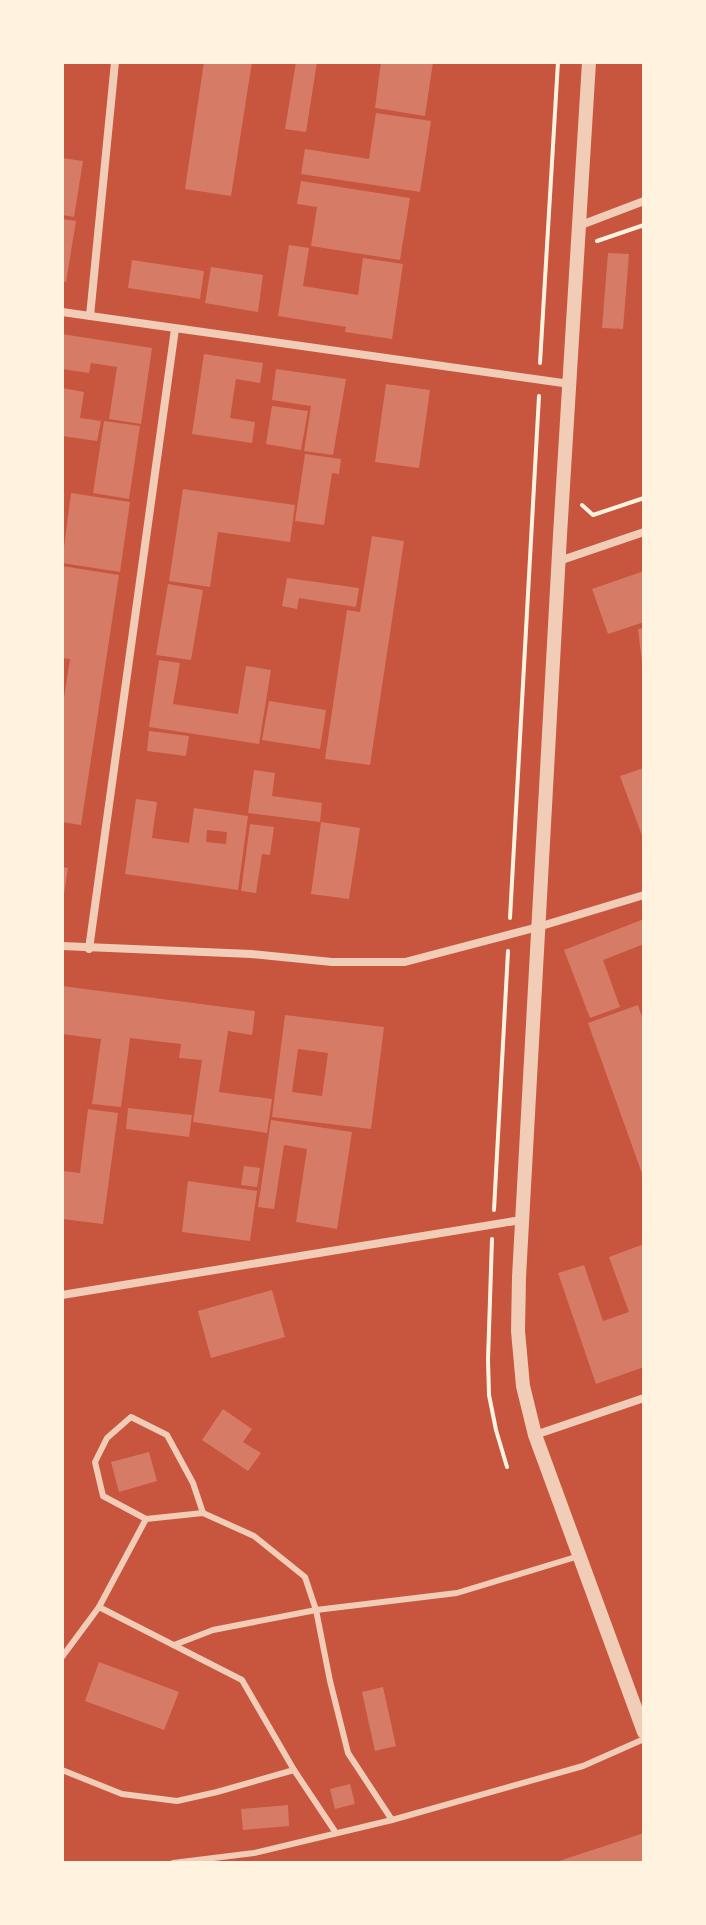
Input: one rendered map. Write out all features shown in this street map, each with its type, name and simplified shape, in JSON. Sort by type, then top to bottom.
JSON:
[{"type":"street","points":[[90,316],[115,62]]},
{"type":"street","points":[[589,62],[521,1220],[518,1331],[523,1386],[535,1435],[644,1732]]},
{"type":"street","points":[[581,225],[644,201]]},
{"type":"street","points":[[62,312],[570,384]]},
{"type":"street","points":[[89,949],[175,329]]},
{"type":"street","points":[[559,561],[644,532]]},
{"type":"street","points":[[62,946],[251,954],[332,962],[405,962],[644,895]]},
{"type":"street","points":[[62,1295],[521,1220]]},
{"type":"street","points":[[535,1435],[644,1398]]},
{"type":"lane","points":[[203,1513],[193,1483],[167,1435],[131,1417],[107,1438],[95,1462],[103,1496],[146,1519],[203,1513],[254,1536],[305,1577],[316,1610],[348,1753],[392,1820]]},
{"type":"lane","points":[[62,1657],[99,1607],[146,1519]]},
{"type":"lane","points":[[174,1645],[213,1630],[316,1610],[457,1593],[580,1556]]},
{"type":"lane","points":[[99,1607],[242,1680],[294,1770],[336,1833]]},
{"type":"lane","points":[[173,1863],[254,1853],[392,1820],[583,1766],[644,1739]]},
{"type":"lane","points":[[62,1770],[122,1794],[177,1801],[294,1770]]},
{"type":"path","points":[[507,1467],[489,1395],[488,1360],[558,62]]},
{"type":"path","points":[[597,241],[644,225]]},
{"type":"path","points":[[581,504],[593,515],[644,498]]},
{"type":"building","points":[[204,62],[252,62],[231,196],[185,189]]},
{"type":"building","points":[[296,62],[317,62],[306,132],[285,129]]},
{"type":"building","points":[[381,62],[433,62],[425,116],[375,108]]},
{"type":"building","points":[[376,113],[431,121],[420,192],[301,174],[305,149],[369,159]]},
{"type":"building","points":[[62,158],[83,161],[74,217],[62,215]]},
{"type":"building","points":[[301,181],[410,198],[400,260],[311,246],[317,207],[297,204]]},
{"type":"building","points":[[62,219],[76,221],[66,282],[62,281]]},
{"type":"building","points":[[289,245],[309,248],[303,286],[358,295],[363,258],[403,264],[392,339],[345,332],[346,327],[278,316]]},
{"type":"building","points":[[608,253],[629,254],[623,329],[602,328]]},
{"type":"building","points":[[132,260],[204,271],[200,299],[128,288]]},
{"type":"building","points":[[211,267],[263,275],[258,312],[205,303]]},
{"type":"building","points":[[62,334],[152,348],[141,424],[109,419],[117,367],[91,363],[89,373],[62,369]]},
{"type":"building","points":[[204,354],[263,363],[260,383],[236,379],[230,418],[255,422],[252,443],[192,434]]},
{"type":"building","points":[[276,369],[346,379],[333,455],[304,451],[311,406],[272,400]]},
{"type":"building","points":[[386,384],[430,390],[419,468],[375,462]]},
{"type":"building","points":[[62,388],[84,392],[80,418],[101,421],[97,441],[62,436]]},
{"type":"building","points":[[272,406],[308,411],[301,450],[266,444]]},
{"type":"building","points":[[104,421],[140,426],[129,499],[93,493]]},
{"type":"building","points":[[305,454],[341,459],[339,474],[332,473],[324,525],[295,521]]},
{"type":"building","points":[[183,489],[295,505],[290,542],[218,532],[210,587],[169,581]]},
{"type":"building","points":[[71,493],[130,502],[120,572],[62,563]]},
{"type":"building","points":[[372,536],[404,541],[370,765],[325,759],[347,610],[360,612]]},
{"type":"building","points":[[62,566],[119,575],[81,825],[62,822],[62,711],[70,659],[62,658]]},
{"type":"building","points":[[644,571],[644,622],[608,634],[592,589]]},
{"type":"building","points":[[287,578],[359,588],[356,607],[299,598],[297,609],[282,606]]},
{"type":"building","points":[[168,584],[203,590],[191,660],[156,655]]},
{"type":"building","points":[[644,628],[644,662],[642,662],[638,629]]},
{"type":"building","points":[[159,660],[180,663],[173,704],[238,714],[246,666],[271,670],[259,744],[149,727]]},
{"type":"building","points":[[269,701],[326,710],[320,749],[262,740]]},
{"type":"building","points":[[149,731],[189,736],[186,756],[147,751]]},
{"type":"building","points":[[644,768],[644,841],[620,776]]},
{"type":"building","points":[[254,770],[275,773],[272,796],[322,803],[320,822],[248,813]]},
{"type":"building","points":[[136,799],[157,802],[152,838],[189,843],[194,808],[248,816],[238,890],[125,874]],"holes":[[[207,830],[227,832],[226,844],[206,842]]]},
{"type":"building","points":[[321,822],[360,828],[349,899],[311,894]]},
{"type":"building","points":[[250,824],[274,827],[270,855],[262,854],[256,893],[241,891]]},
{"type":"building","points":[[62,867],[68,868],[64,894],[62,894]]},
{"type":"building","points":[[644,919],[644,944],[603,960],[620,1007],[590,1018],[564,950]]},
{"type":"building","points":[[62,986],[255,1011],[252,1035],[228,1031],[219,1092],[272,1099],[267,1133],[193,1122],[202,1060],[179,1058],[181,1044],[130,1038],[121,1107],[92,1104],[101,1039],[62,1034]]},
{"type":"building","points":[[638,1005],[644,1023],[644,1179],[588,1023]]},
{"type":"building","points":[[285,1015],[384,1027],[371,1129],[272,1117]],"holes":[[[298,1049],[328,1053],[322,1096],[292,1092]]]},
{"type":"building","points":[[128,1108],[192,1115],[189,1137],[126,1129]]},
{"type":"building","points":[[88,1109],[118,1113],[103,1224],[62,1219],[62,1171],[80,1173]]},
{"type":"building","points":[[271,1120],[352,1132],[337,1229],[296,1222],[307,1149],[284,1145],[274,1209],[258,1207]]},
{"type":"building","points":[[244,1166],[260,1168],[257,1187],[241,1185]]},
{"type":"building","points":[[188,1181],[257,1191],[250,1241],[182,1232]]},
{"type":"building","points":[[644,1244],[644,1367],[596,1384],[558,1273],[584,1265],[603,1321],[629,1312],[609,1257]]},
{"type":"building","points":[[272,1290],[285,1337],[211,1358],[198,1311]]},
{"type":"building","points":[[223,1409],[252,1429],[243,1442],[261,1453],[248,1471],[202,1440]]},
{"type":"building","points":[[149,1452],[157,1481],[119,1492],[111,1462]]},
{"type":"building","points":[[99,1662],[179,1692],[164,1730],[85,1701]]},
{"type":"building","points":[[383,1687],[396,1746],[375,1751],[362,1692]]},
{"type":"building","points":[[350,1784],[355,1804],[335,1809],[330,1789]]},
{"type":"building","points":[[288,1805],[289,1826],[243,1830],[241,1809]]},
{"type":"building","points":[[644,1833],[644,1863],[556,1862]]}]
